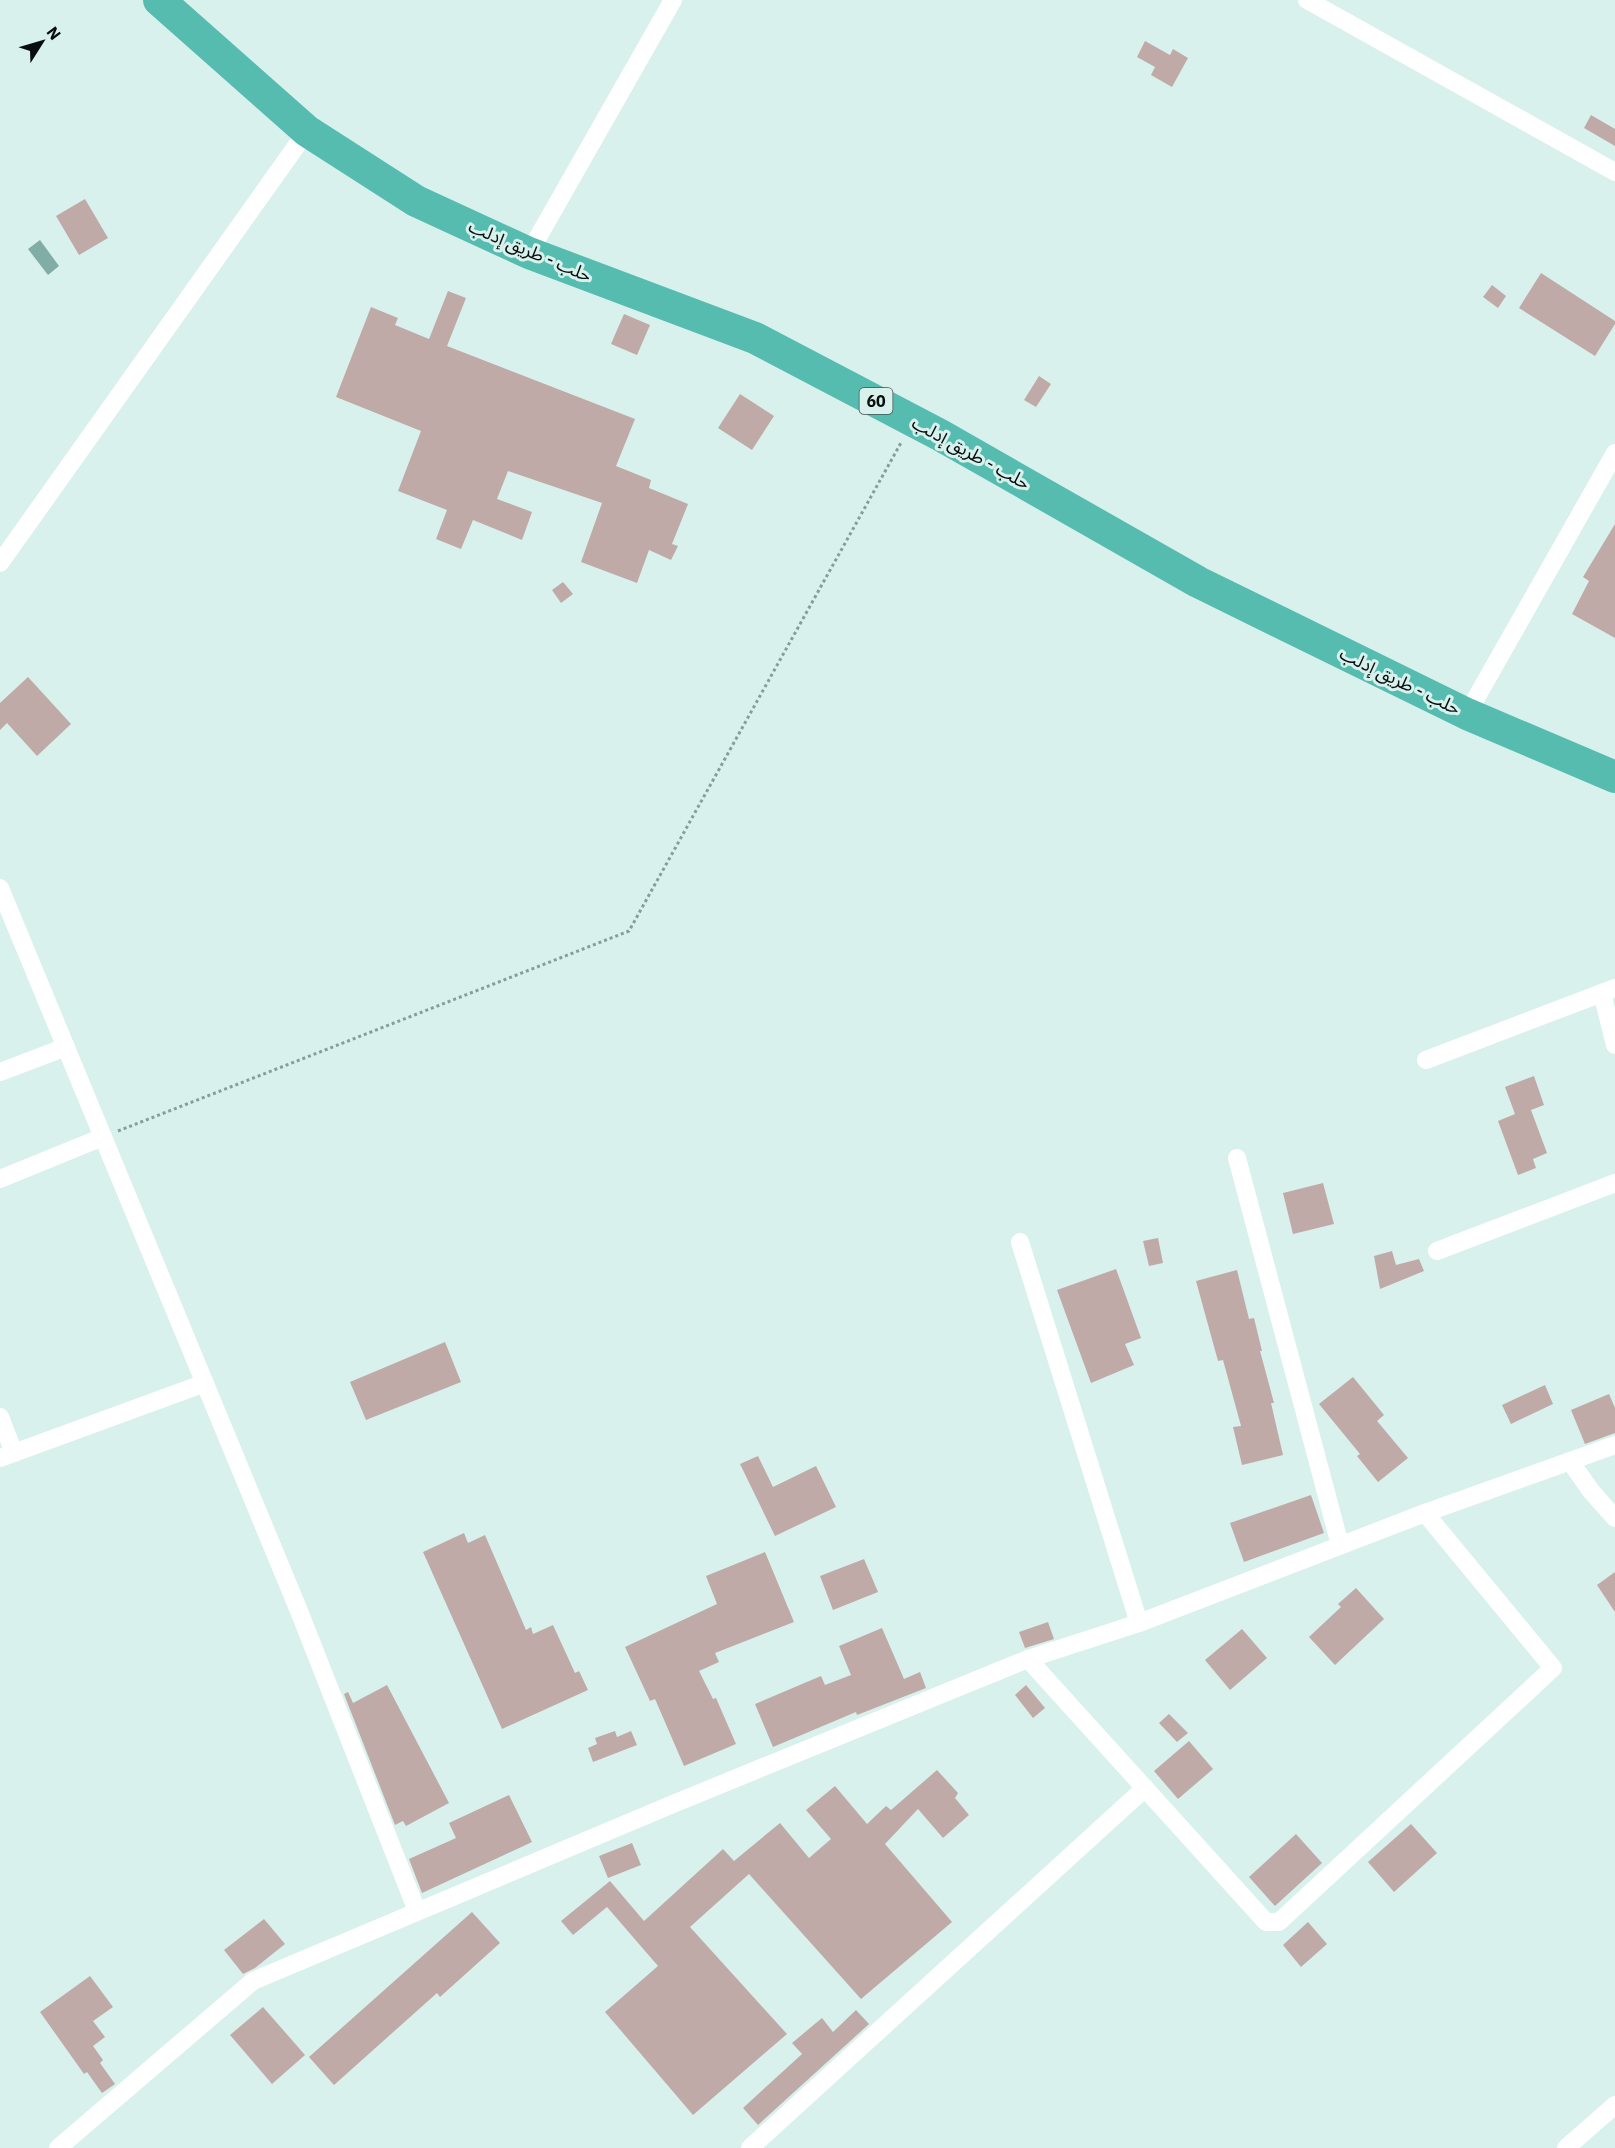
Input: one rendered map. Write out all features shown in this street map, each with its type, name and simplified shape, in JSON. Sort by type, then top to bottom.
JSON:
[{"type":"highway","name":"حلب - طريق إدلب","points":[[159,0],[308,131],[416,201],[529,253],[754,338],[913,421],[1198,582],[1467,714],[1615,777]]},
{"type":"street","points":[[529,253],[673,0]]},
{"type":"street","points":[[1307,0],[1615,172]]},
{"type":"street","points":[[0,563],[308,131]]},
{"type":"street","points":[[1467,714],[1615,453]]},
{"type":"street","points":[[0,888],[299,1611],[417,1911]]},
{"type":"street","points":[[1426,1060],[1609,991],[1615,1046]]},
{"type":"street","points":[[0,1072],[66,1047]]},
{"type":"street","points":[[0,1179],[102,1137]]},
{"type":"street","points":[[1237,1158],[1340,1545]]},
{"type":"street","points":[[1437,1251],[1615,1183]]},
{"type":"street","points":[[1020,1242],[1139,1623]]},
{"type":"street","points":[[0,1417],[7,1455],[205,1383]]},
{"type":"street","points":[[58,2148],[252,1981],[673,1804],[1028,1659],[1139,1623],[1425,1513],[1615,1445]]},
{"type":"street","points":[[1570,1461],[1591,1491],[1615,1518]]},
{"type":"street","points":[[1028,1659],[1266,1922],[1279,1922],[1553,1668],[1425,1513]]},
{"type":"street","points":[[750,2148],[1145,1788]]},
{"type":"street","points":[[1566,2148],[1615,2105]]},
{"type":"path","points":[[102,1137],[629,931],[913,421]]},
{"type":"shaded area","points":[[40,240],[59,266],[48,275],[28,249]]},
{"type":"building","points":[[1145,41],[1170,55],[1173,49],[1188,58],[1172,87],[1151,75],[1155,67],[1137,57]]},
{"type":"building","points":[[1591,115],[1615,129],[1615,146],[1584,128]]},
{"type":"building","points":[[85,199],[108,238],[79,255],[56,216]]},
{"type":"building","points":[[1541,273],[1615,321],[1595,356],[1519,308]]},
{"type":"building","points":[[1492,285],[1506,296],[1498,308],[1483,297]]},
{"type":"building","points":[[448,291],[466,298],[447,346],[635,419],[616,466],[651,480],[649,488],[688,504],[672,544],[678,546],[671,560],[649,550],[637,583],[581,562],[602,503],[508,471],[497,499],[532,512],[522,540],[473,520],[461,549],[436,539],[447,510],[398,491],[421,431],[336,397],[371,307],[398,318],[395,325],[429,339]]},
{"type":"building","points":[[624,314],[650,325],[637,355],[611,344]]},
{"type":"building","points":[[1039,376],[1051,384],[1036,407],[1024,400]]},
{"type":"building","points":[[740,394],[774,416],[752,450],[718,428]]},
{"type":"building","points":[[1615,524],[1615,638],[1572,614],[1589,581],[1583,577]]},
{"type":"building","points":[[563,582],[573,594],[561,603],[552,590]]},
{"type":"building","points":[[28,677],[71,724],[37,756],[7,723],[0,730],[0,703]]},
{"type":"building","points":[[1534,1076],[1544,1105],[1531,1110],[1547,1153],[1533,1159],[1536,1168],[1518,1175],[1498,1121],[1515,1114],[1505,1087]]},
{"type":"building","points":[[1323,1183],[1334,1224],[1293,1234],[1283,1193]]},
{"type":"building","points":[[1158,1238],[1163,1263],[1149,1266],[1143,1241]]},
{"type":"building","points":[[1392,1251],[1396,1265],[1419,1259],[1424,1271],[1380,1289],[1374,1256]]},
{"type":"building","points":[[1116,1269],[1141,1338],[1125,1344],[1134,1365],[1091,1383],[1057,1290]]},
{"type":"building","points":[[1237,1270],[1249,1319],[1254,1318],[1274,1403],[1271,1403],[1283,1455],[1242,1465],[1233,1427],[1241,1426],[1223,1360],[1218,1361],[1196,1281]]},
{"type":"building","points":[[445,1342],[461,1382],[366,1420],[350,1382]]},
{"type":"building","points":[[1353,1377],[1384,1415],[1377,1421],[1408,1458],[1378,1482],[1357,1456],[1360,1454],[1319,1404]]},
{"type":"building","points":[[1545,1385],[1553,1404],[1511,1424],[1502,1405]]},
{"type":"building","points":[[1609,1394],[1615,1408],[1615,1433],[1585,1444],[1571,1410]]},
{"type":"building","points":[[758,1456],[773,1487],[816,1466],[836,1507],[775,1536],[740,1464]]},
{"type":"building","points":[[1311,1495],[1324,1533],[1244,1562],[1230,1523]]},
{"type":"building","points":[[464,1533],[468,1543],[485,1535],[526,1630],[531,1627],[533,1634],[553,1625],[575,1673],[579,1671],[588,1690],[502,1729],[423,1552]]},
{"type":"building","points":[[765,1552],[794,1622],[715,1653],[719,1662],[699,1671],[713,1699],[716,1698],[736,1744],[684,1766],[655,1699],[650,1701],[625,1647],[717,1604],[706,1576]]},
{"type":"building","points":[[864,1559],[878,1592],[833,1610],[820,1576]]},
{"type":"building","points":[[1615,1572],[1615,1612],[1597,1585]]},
{"type":"building","points":[[1356,1588],[1384,1619],[1335,1665],[1309,1637],[1341,1607],[1338,1604]]},
{"type":"building","points":[[1048,1622],[1054,1639],[1025,1648],[1019,1632]]},
{"type":"building","points":[[882,1628],[904,1679],[920,1672],[926,1688],[857,1715],[856,1712],[773,1747],[755,1704],[821,1676],[825,1685],[851,1675],[839,1646]]},
{"type":"building","points":[[1242,1629],[1267,1658],[1230,1690],[1205,1660]]},
{"type":"building","points":[[387,1685],[449,1803],[406,1826],[403,1821],[395,1825],[344,1694],[348,1692],[353,1703]]},
{"type":"building","points":[[1026,1685],[1045,1708],[1033,1718],[1015,1695]]},
{"type":"building","points":[[1169,1714],[1188,1733],[1177,1742],[1159,1723]]},
{"type":"building","points":[[615,1731],[617,1737],[631,1731],[637,1745],[593,1762],[588,1748],[597,1744],[595,1738]]},
{"type":"building","points":[[1189,1741],[1213,1769],[1178,1799],[1154,1771]]},
{"type":"building","points":[[937,1770],[958,1793],[955,1798],[969,1815],[943,1838],[918,1809],[885,1844],[952,1922],[861,1999],[749,1874],[690,1927],[787,2034],[693,2115],[605,2012],[658,1966],[607,1907],[573,1935],[561,1921],[610,1881],[644,1921],[723,1849],[734,1861],[780,1823],[809,1858],[831,1839],[806,1810],[835,1786],[867,1824],[886,1806],[891,1810]]},
{"type":"building","points":[[509,1795],[532,1842],[422,1893],[409,1859],[456,1838],[449,1823]]},
{"type":"building","points":[[1411,1824],[1437,1853],[1394,1892],[1368,1862]]},
{"type":"building","points":[[1296,1834],[1322,1863],[1275,1906],[1249,1877]]},
{"type":"building","points":[[632,1843],[641,1865],[608,1878],[599,1856]]},
{"type":"building","points":[[472,1912],[500,1943],[440,1997],[437,1993],[334,2085],[309,2057]]},
{"type":"building","points":[[264,1919],[285,1944],[255,1968],[243,1974],[224,1950]]},
{"type":"building","points":[[1308,1922],[1327,1944],[1301,1967],[1283,1945]]},
{"type":"building","points":[[90,1976],[113,2007],[93,2021],[105,2037],[93,2046],[103,2060],[100,2063],[115,2084],[102,2093],[87,2072],[84,2074],[40,2012]]},
{"type":"building","points":[[263,2007],[305,2055],[272,2084],[230,2035]]},
{"type":"building","points":[[856,2010],[869,2024],[758,2125],[743,2108],[802,2054],[792,2043],[822,2018],[833,2032]]}]
